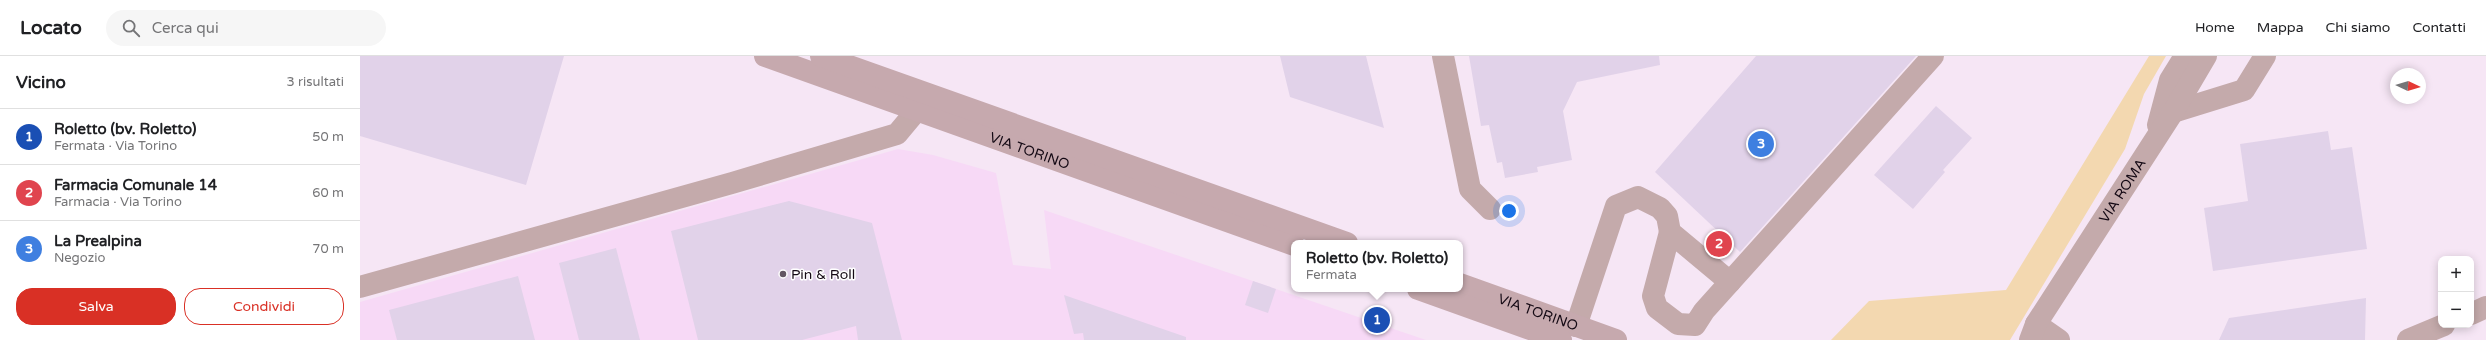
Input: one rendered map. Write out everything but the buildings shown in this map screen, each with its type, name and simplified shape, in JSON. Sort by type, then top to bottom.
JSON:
[{"type":"main road","name":"VIA TORINO","points":[[765,56],[1291,244]]},
{"type":"main road","name":"VIA TORINO","points":[[821,56],[1339,240]]},
{"type":"main road","name":"VIA TORINO","points":[[1463,285],[1616,340]]},
{"type":"main road","name":"VIA TORINO","points":[[1426,292],[1561,340]]},
{"type":"street","points":[[1443,56],[1470,189],[1490,209]]},
{"type":"street","points":[[1576,326],[1616,206],[1638,198],[1660,208],[1667,216],[1670,232],[1653,296],[1657,308],[1678,324],[1695,325],[1704,312],[1730,282],[1934,56]]},
{"type":"street","points":[[2156,140],[2161,109],[2170,80],[2185,56]]},
{"type":"street","name":"VIA ROMA","points":[[2018,340],[2033,332],[2156,140],[2206,56]]},
{"type":"street","points":[[2173,112],[2244,90],[2265,56]]},
{"type":"street","points":[[360,287],[694,194],[896,134],[917,110]]},
{"type":"street","points":[[1670,232],[1730,282]]},
{"type":"street","points":[[2474,313],[2486,307]]},
{"type":"street","points":[[2408,340],[2438,328]]},
{"type":"street","points":[[2033,332],[2059,340]]},
{"type":"shaded area","points":[[2149,56],[2166,56],[2144,94],[2125,149],[2010,340],[1831,340],[1869,301],[2006,290]]},
{"type":"shaded area","points":[[898,149],[933,155],[996,173],[1013,265],[1051,269],[1044,210],[1426,340],[360,340],[360,302]]},
{"type":"place","name":"La Prealpina","points":[[1761,144]]},
{"type":"place","name":"Farmacia Comunale 14","points":[[1719,244]]},
{"type":"place","name":"Pin & Roll","points":[[783,274]]},
{"type":"place","name":"Roletto (bv. Roletto)","points":[[1377,320]]}]
